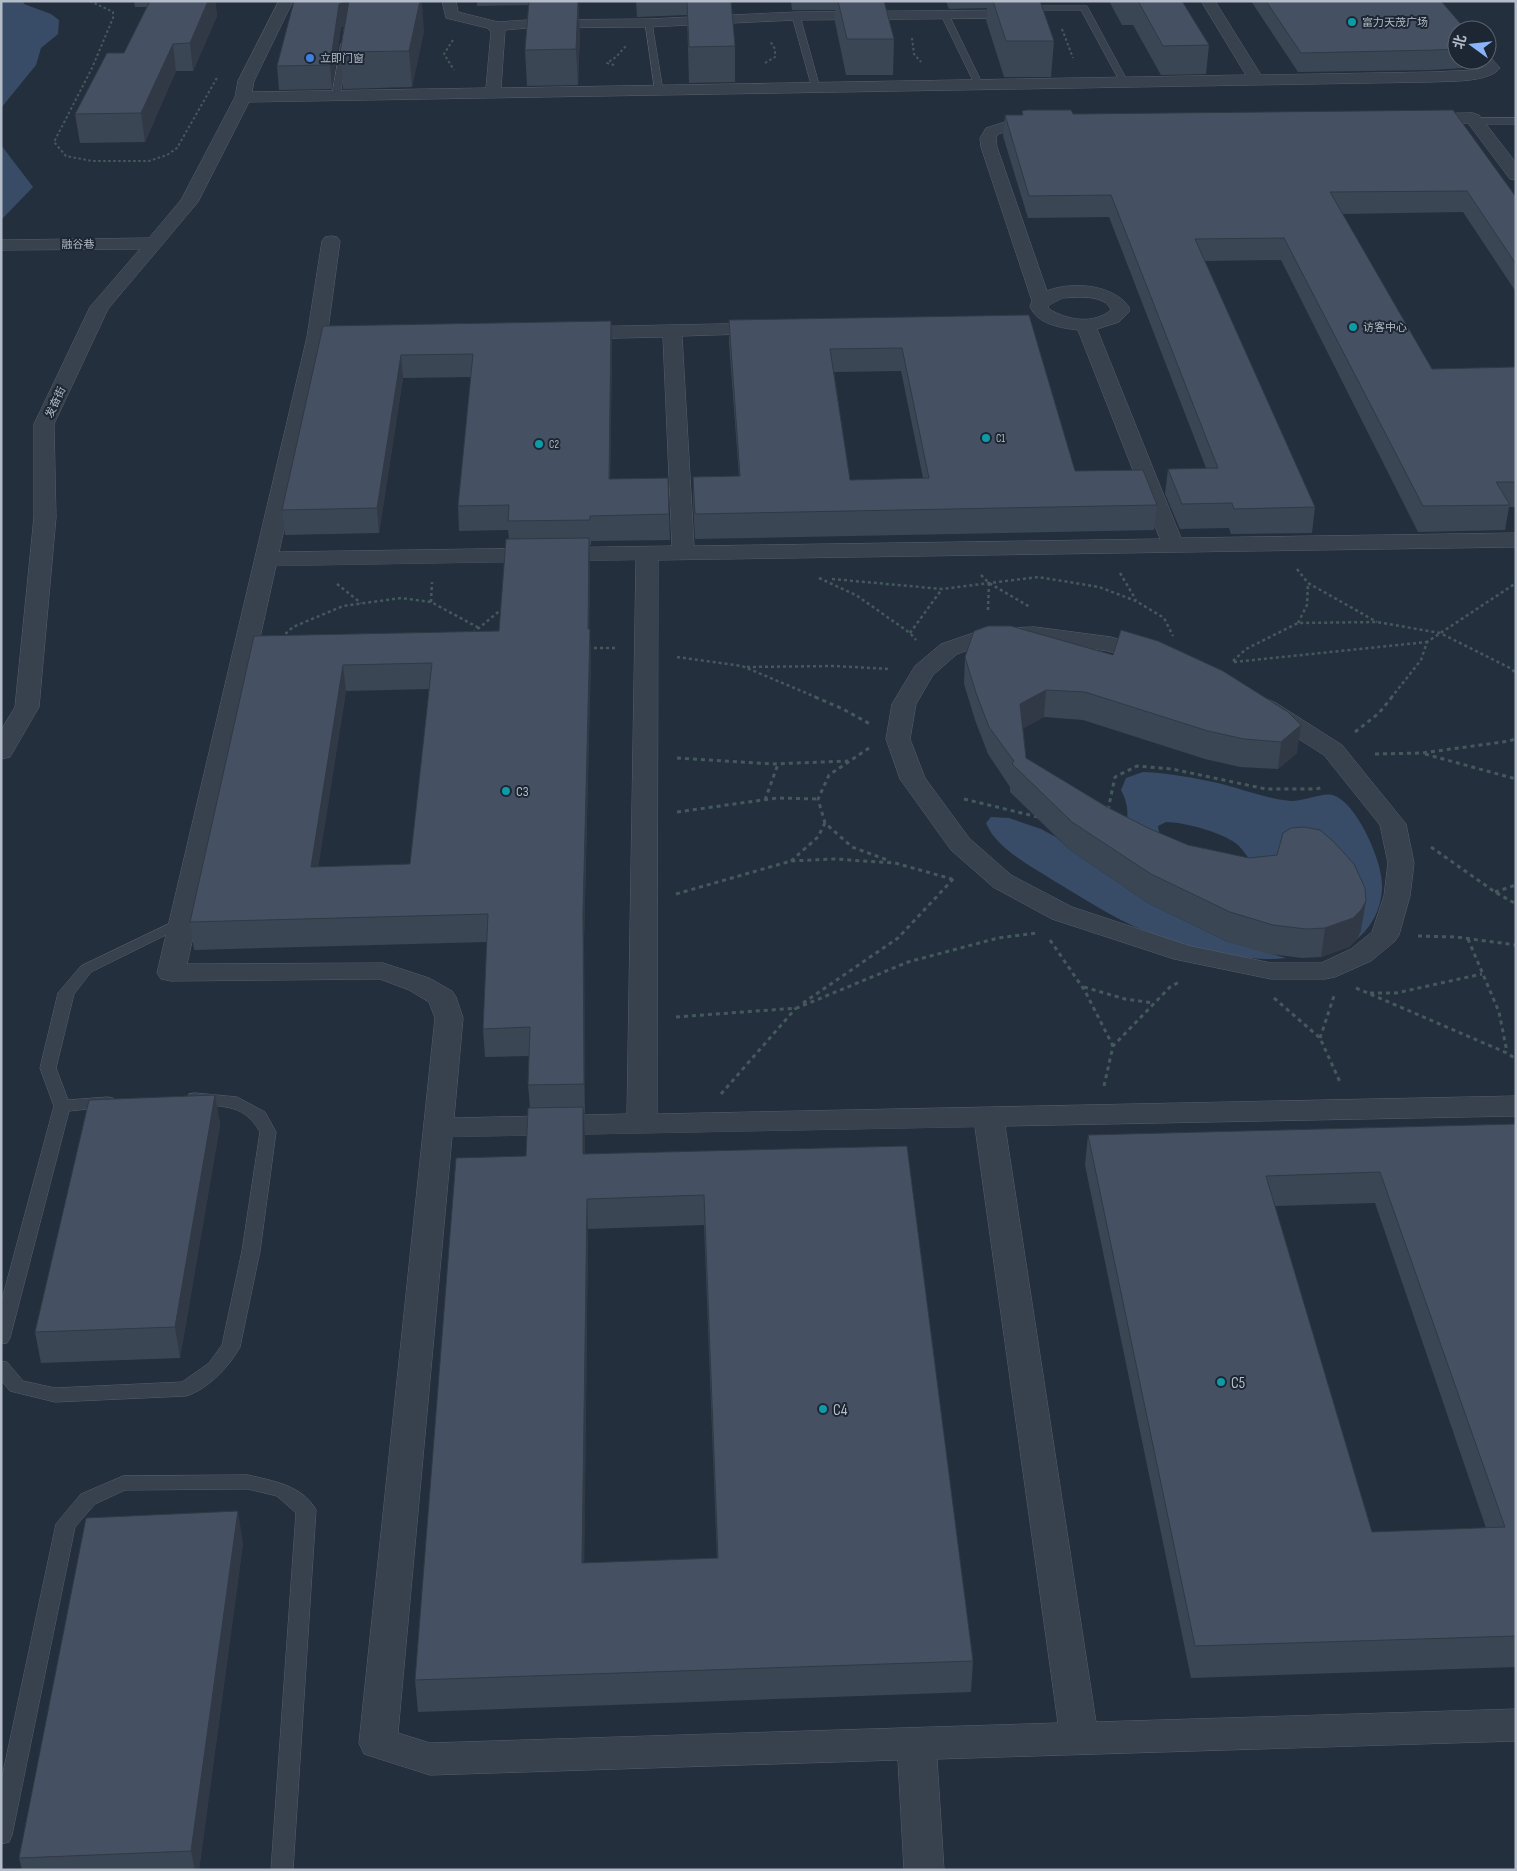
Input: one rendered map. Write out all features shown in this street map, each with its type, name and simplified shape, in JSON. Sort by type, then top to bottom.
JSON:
[{"type":"street","name":"发奋街","points":[[1,752],[27,707],[45,517],[44,424],[99,308],[189,202],[243,97],[246,82],[286,1]]},
{"type":"street","points":[[449,1],[448,6],[451,15],[493,26],[527,24],[648,24],[796,16],[1025,14],[1021,5]]},
{"type":"street","points":[[1208,1],[1256,80]]},
{"type":"street","points":[[493,26],[498,30],[493,94]]},
{"type":"street","points":[[243,97],[816,88],[976,78],[1124,82],[1256,80],[1479,74],[1488,70]]},
{"type":"street","points":[[1406,119],[1473,118],[1516,175]]},
{"type":"street","points":[[1024,321],[1045,309],[1059,293],[1086,292],[1109,298],[1120,307],[1120,312],[1116,317],[1108,321],[1085,324],[1059,321],[1045,309],[989,147],[988,138],[992,131],[1008,126],[1056,123]]},
{"type":"street","points":[[330,241],[327,337],[266,559],[171,973],[383,971],[420,984],[442,997],[449,1018],[378,1743],[430,1758],[1516,1725]]},
{"type":"street","name":"融谷巷","points":[[1,246],[154,243]]},
{"type":"street","points":[[1085,324],[1173,545]]},
{"type":"street","points":[[554,333],[791,329]]},
{"type":"street","points":[[672,331],[683,553]]},
{"type":"street","points":[[266,559],[1516,540]]},
{"type":"street","points":[[642,1124],[646,553]]},
{"type":"street","points":[[1035,634],[1110,644],[1164,661],[1267,708],[1335,752],[1393,824],[1401,862],[1397,896],[1385,935],[1361,955],[1332,975],[1270,971],[1184,953],[1062,913],[1002,881],[960,844],[913,779],[895,737],[904,704],[928,666],[949,649],[985,636],[1035,634]]},
{"type":"street","points":[[438,1128],[1516,1106]]},
{"type":"street","points":[[988,1117],[1079,1738]]},
{"type":"street","points":[[917,1743],[924,1870]]},
{"type":"lane","points":[[1021,5],[1084,8],[1124,82]]},
{"type":"lane","points":[[945,15],[976,78]]},
{"type":"lane","points":[[796,16],[816,88]]},
{"type":"lane","points":[[648,24],[659,91]]},
{"type":"lane","points":[[336,96],[346,35]]},
{"type":"lane","points":[[1476,121],[1516,120]]},
{"type":"lane","points":[[1,1338],[62,1106],[48,1068],[66,993],[86,969],[183,921]]},
{"type":"lane","points":[[1,1367],[17,1386],[55,1395],[186,1389],[215,1368],[231,1347],[252,1251],[268,1132],[259,1116],[231,1101],[178,1099]]},
{"type":"lane","points":[[62,1106],[128,1101]]},
{"type":"lane","points":[[1,1835],[66,1524],[88,1499],[123,1483],[248,1482],[283,1490],[306,1510],[282,1870]]},
{"type":"path","points":[[90,1],[112,12],[113,18],[92,68],[54,142],[66,156],[92,161],[148,161],[166,155],[177,148],[219,74]]},
{"type":"path","points":[[910,15],[907,17],[914,45],[914,54],[919,61],[925,65],[976,78]]},
{"type":"path","points":[[740,19],[765,35],[775,49],[775,57],[762,64],[750,76],[751,89]]},
{"type":"path","points":[[460,94],[461,76],[454,70],[444,54],[456,37],[471,30],[493,26]]},
{"type":"path","points":[[1276,543],[1308,583],[1377,622]]},
{"type":"path","points":[[953,548],[989,583],[1032,608]]},
{"type":"path","points":[[583,648],[645,652],[742,666],[928,666],[910,633],[856,596],[811,574]]},
{"type":"path","points":[[819,578],[942,589],[1038,577],[1099,587],[1136,601],[1164,618],[1188,672]]},
{"type":"path","points":[[1298,623],[1307,605],[1308,583]]},
{"type":"path","points":[[1516,583],[1440,634],[1427,642],[1233,662],[1246,649],[1298,623],[1377,622],[1440,634],[1516,671]]},
{"type":"path","points":[[910,633],[942,589]]},
{"type":"path","points":[[245,652],[266,651],[293,628],[343,606],[401,598],[431,602],[479,628]]},
{"type":"path","points":[[466,638],[505,606]]},
{"type":"path","points":[[1335,752],[1379,713],[1421,660],[1427,642]]},
{"type":"path","points":[[742,666],[843,709],[895,737]]},
{"type":"path","points":[[895,737],[849,760],[829,775],[818,799],[825,823],[852,847],[896,863],[953,879]]},
{"type":"path","points":[[1335,752],[1422,754],[1510,741],[1516,738]]},
{"type":"path","points":[[1422,754],[1516,779]]},
{"type":"path","points":[[645,758],[778,764],[849,760]]},
{"type":"path","points":[[765,800],[778,764]]},
{"type":"path","points":[[1103,816],[1109,808],[1115,777],[1137,766],[1172,769],[1266,789],[1316,789],[1357,778]]},
{"type":"path","points":[[920,788],[1041,818]]},
{"type":"path","points":[[644,816],[777,798],[818,799]]},
{"type":"path","points":[[791,861],[818,838],[825,823]]},
{"type":"path","points":[[1393,824],[1439,852],[1495,892],[1516,904]]},
{"type":"path","points":[[696,1123],[797,1008],[898,938],[974,856]]},
{"type":"path","points":[[644,902],[791,861],[834,859],[896,863]]},
{"type":"path","points":[[1495,892],[1516,885]]},
{"type":"path","points":[[643,1019],[797,1008],[908,962],[998,938],[1044,933],[1062,954],[1094,1004],[1113,1046]]},
{"type":"path","points":[[1385,935],[1468,939],[1516,945]]},
{"type":"path","points":[[1468,939],[1499,1012],[1507,1053]]},
{"type":"path","points":[[1097,1115],[1113,1046],[1170,988],[1216,960]]},
{"type":"path","points":[[1368,993],[1396,993],[1482,974]]},
{"type":"path","points":[[1320,1038],[1332,975],[1368,993],[1516,1058]]},
{"type":"path","points":[[1083,987],[1125,999],[1154,1003]]},
{"type":"path","points":[[1270,994],[1320,1038],[1353,1110]]},
{"type":"water","points":[[1,1],[23,1],[24,4],[51,14],[59,20],[58,34],[41,48],[36,65],[1,108]]},
{"type":"water","points":[[1,145],[33,187],[1,220]]},
{"type":"water","points":[[1143,772],[1163,773],[1222,784],[1265,796],[1292,801],[1329,794],[1333,795],[1342,800],[1351,809],[1367,834],[1373,849],[1378,863],[1382,886],[1376,915],[1368,928],[1357,939],[1361,930],[1361,917],[1356,905],[1341,882],[1315,858],[1300,855],[1287,856],[1279,862],[1275,877],[1264,885],[1245,887],[1184,873],[1145,857],[1104,835],[1120,831],[1127,820],[1126,805],[1121,790],[1126,778]],"holes":[[[1166,822],[1204,829],[1233,841],[1249,859],[1246,866],[1233,872],[1220,872],[1206,869],[1179,856],[1168,846],[1161,836],[1158,826]]]},
{"type":"water","points":[[991,817],[1009,818],[1041,829],[1056,837],[1070,850],[1148,903],[1226,941],[1286,958],[1245,958],[1223,954],[1177,942],[1135,927],[1092,904],[1014,855],[991,832],[986,823]]},
{"type":"building","points":[[150,1],[208,1],[190,43],[173,44],[141,113],[75,114],[107,53],[124,53]]},
{"type":"building","points":[[294,1],[349,1],[339,4],[330,65],[277,66]]},
{"type":"building","points":[[349,1],[420,1],[409,51],[340,52]]},
{"type":"building","points":[[529,1],[578,1],[576,49],[525,50]]},
{"type":"building","points":[[687,1],[731,1],[735,46],[689,47]]},
{"type":"building","points":[[838,1],[884,1],[894,39],[847,39]]},
{"type":"building","points":[[993,1],[1040,1],[1054,41],[1006,41]]},
{"type":"building","points":[[1138,1],[1182,1],[1209,45],[1163,46]]},
{"type":"building","name":"富力天茂广场","points":[[1266,1],[1441,1],[1457,20],[1447,20],[1447,49],[1301,53]]},
{"type":"building","points":[[1071,110],[1073,114],[1453,110],[1516,197],[1516,264],[1467,191],[1330,192],[1432,369],[1516,367],[1516,482],[1496,482],[1510,505],[1423,506],[1284,238],[1195,239],[1315,507],[1234,509],[1232,503],[1182,504],[1168,469],[1218,468],[1111,195],[1029,196],[1005,115],[1023,115],[1022,111]]},
{"type":"building","name":"C1","points":[[1029,315],[1075,471],[1143,470],[1157,505],[695,514],[693,477],[740,476],[729,320]],"holes":[[[902,348],[929,478],[850,480],[830,349]]]},
{"type":"building","name":"C2","points":[[611,321],[609,479],[668,478],[669,514],[590,516],[590,520],[508,521],[509,505],[458,506],[473,354],[401,355],[377,508],[282,510],[323,326]]},
{"type":"building","name":"C3","points":[[589,538],[588,629],[590,629],[583,912],[584,1084],[528,1085],[530,1027],[483,1029],[488,914],[190,922],[254,636],[499,631],[506,539]],"holes":[[[432,663],[410,864],[311,867],[343,665]]]},
{"type":"building","points":[[988,626],[1011,626],[1113,655],[1121,630],[1158,641],[1223,671],[1288,712],[1301,725],[1281,742],[1244,739],[1208,731],[1085,692],[1046,690],[1020,704],[1026,758],[1107,807],[1148,828],[1188,845],[1249,858],[1277,855],[1283,833],[1291,828],[1304,827],[1320,830],[1354,864],[1365,888],[1366,901],[1361,910],[1353,918],[1325,928],[1306,929],[1273,925],[1230,912],[1151,874],[1072,822],[1012,764],[1014,761],[989,727],[965,657],[974,631]]},
{"type":"building","points":[[215,1095],[175,1327],[35,1332],[89,1100]]},
{"type":"building","name":"C4","points":[[583,1107],[583,1154],[907,1146],[973,1661],[415,1680],[456,1158],[526,1156],[528,1108]],"holes":[[[704,1195],[718,1558],[582,1563],[587,1199]]]},
{"type":"building","name":"C5","points":[[1516,1124],[1516,1636],[1195,1646],[1088,1135]],"holes":[[[1380,1172],[1505,1527],[1372,1532],[1266,1176]]]},
{"type":"building","points":[[238,1511],[191,1851],[19,1858],[86,1518]]},
{"type":"place","name":"富力天茂广场","points":[[1352,22]]},
{"type":"place","name":"立即门窗","points":[[310,58]]},
{"type":"place","name":"访客中心","points":[[1353,327]]},
{"type":"place","name":"C1","points":[[986,438]]},
{"type":"place","name":"C2","points":[[539,444]]},
{"type":"place","name":"C3","points":[[506,791]]},
{"type":"place","name":"C5","points":[[1221,1382]]},
{"type":"place","name":"C4","points":[[823,1409]]}]
